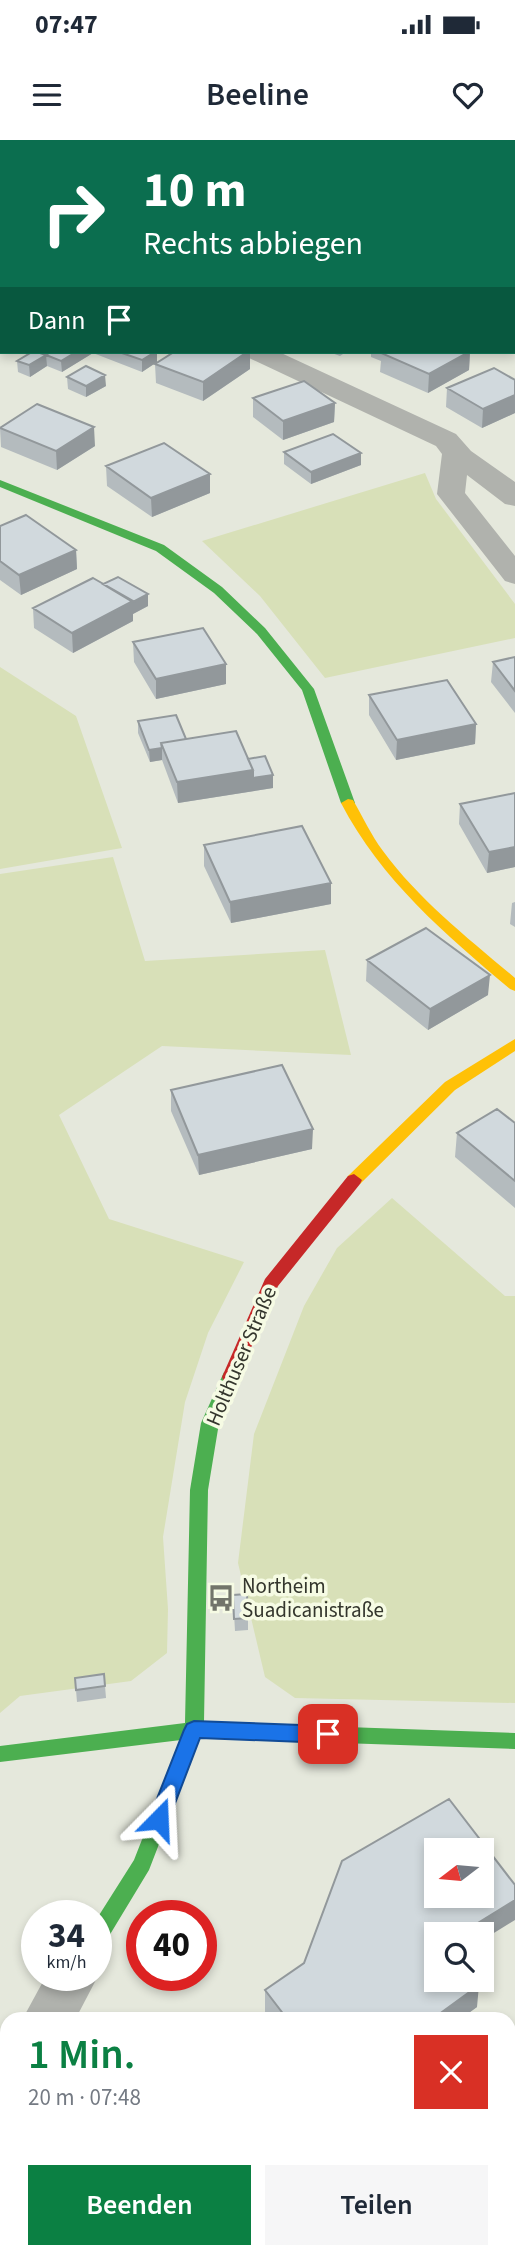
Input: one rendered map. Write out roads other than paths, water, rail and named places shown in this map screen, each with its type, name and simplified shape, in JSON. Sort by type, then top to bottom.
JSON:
[{"type":"street","points":[[262,354],[446,440],[455,455],[505,487],[515,498]]},
{"type":"street","points":[[455,455],[451,494],[515,575]]},
{"type":"street","points":[[0,483],[160,548],[218,590],[261,631],[308,690],[338,781],[354,817],[377,853],[449,930],[515,986]]},
{"type":"street","name":"Holthuser Straße","points":[[194,1730],[199,1490],[210,1423],[271,1283],[354,1180],[450,1086],[515,1044]]},
{"type":"street","points":[[0,1754],[194,1730],[515,1741]]},
{"type":"street","points":[[112,1912],[142,1864],[194,1730]]},
{"type":"street","points":[[52,2012],[64,1991]]},
{"type":"place","name":"Northeim Suadicanistraße","points":[[221,1598]]}]
